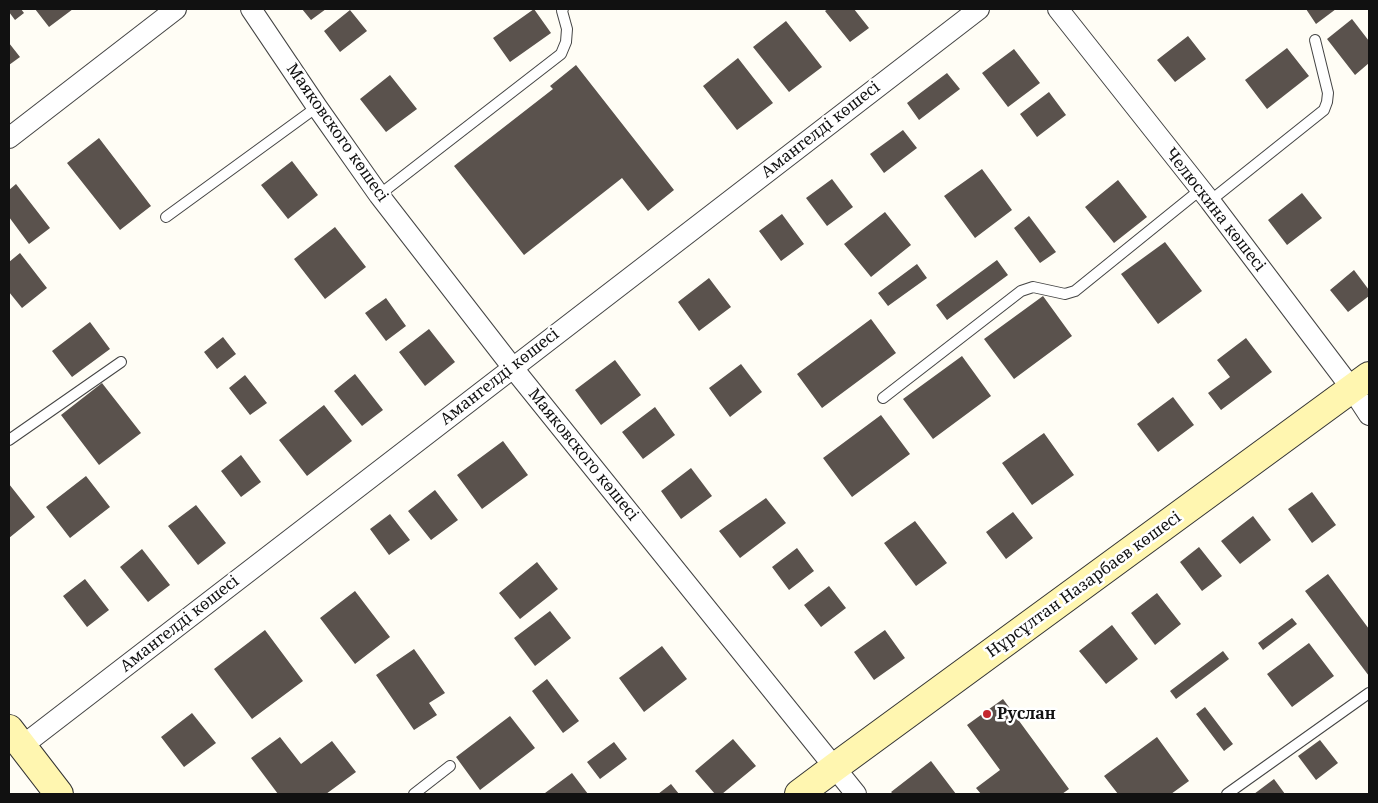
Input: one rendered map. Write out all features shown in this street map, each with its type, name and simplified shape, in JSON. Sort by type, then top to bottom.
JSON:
[{"type":"street","points":[[9,138],[176,9]]},
{"type":"street","name":"Маяковского көшесі","points":[[252,9],[317,107],[379,195],[513,368],[856,794]]},
{"type":"street","name":"Амангелді көшесі","points":[[15,737],[513,368],[979,9]]},
{"type":"street","name":"Челюскина көшесі","points":[[1058,9],[1205,195],[1361,382],[1369,415]]},
{"type":"street","name":"Нұрсұлтан Назарбаев көшесі","points":[[799,794],[1361,382]]},
{"type":"street","points":[[15,737],[59,794]]},
{"type":"lane","points":[[379,195],[561,54],[566,42],[567,29],[563,9]]},
{"type":"lane","points":[[883,398],[1021,292],[1033,286],[1065,294],[1075,291],[1324,110],[1328,93],[1314,40]]},
{"type":"lane","points":[[166,217],[317,107]]},
{"type":"lane","points":[[9,440],[121,362]]},
{"type":"lane","points":[[1227,794],[1369,693]]},
{"type":"lane","points":[[414,794],[450,766]]},
{"type":"building","points":[[9,9],[21,9],[24,13],[15,20]]},
{"type":"building","points":[[35,9],[73,9],[49,27]]},
{"type":"building","points":[[302,9],[326,9],[311,20]]},
{"type":"building","points":[[534,9],[551,33],[510,62],[493,38]]},
{"type":"building","points":[[828,9],[854,9],[869,28],[850,42],[825,11]]},
{"type":"building","points":[[1306,9],[1336,9],[1316,24]]},
{"type":"building","points":[[350,10],[367,31],[340,52],[324,31]]},
{"type":"building","points":[[1352,19],[1369,41],[1369,63],[1355,75],[1327,39]]},
{"type":"building","points":[[786,21],[822,67],[789,92],[753,47]]},
{"type":"building","points":[[1188,36],[1206,59],[1175,82],[1157,60]]},
{"type":"building","points":[[9,43],[20,57],[9,65]]},
{"type":"building","points":[[1287,48],[1309,76],[1267,109],[1245,80]]},
{"type":"building","points":[[1014,49],[1040,83],[1008,107],[982,73]]},
{"type":"building","points":[[738,58],[773,103],[737,130],[703,86]]},
{"type":"building","points":[[576,65],[674,190],[648,211],[622,178],[524,255],[454,166],[553,89],[550,86]]},
{"type":"building","points":[[947,73],[960,89],[919,120],[907,103]]},
{"type":"building","points":[[390,75],[417,109],[386,132],[360,99]]},
{"type":"building","points":[[1049,92],[1066,115],[1037,137],[1020,114]]},
{"type":"building","points":[[903,130],[917,148],[884,173],[870,154]]},
{"type":"building","points":[[99,138],[151,206],[120,230],[67,163]]},
{"type":"building","points":[[292,161],[318,195],[288,219],[261,185]]},
{"type":"building","points":[[982,169],[1012,210],[975,238],[944,196]]},
{"type":"building","points":[[832,179],[853,207],[827,226],[806,198]]},
{"type":"building","points":[[1118,180],[1147,217],[1114,243],[1085,207]]},
{"type":"building","points":[[16,184],[50,228],[29,244],[9,217],[9,190]]},
{"type":"building","points":[[1302,193],[1322,218],[1287,245],[1268,220]]},
{"type":"building","points":[[885,212],[911,245],[871,277],[844,244]]},
{"type":"building","points":[[782,214],[804,244],[781,261],[759,231]]},
{"type":"building","points":[[1029,216],[1056,252],[1040,263],[1014,228]]},
{"type":"building","points":[[335,227],[366,267],[325,299],[294,259]]},
{"type":"building","points":[[1165,242],[1202,291],[1158,324],[1121,274]]},
{"type":"building","points":[[20,253],[47,288],[22,308],[9,292],[9,262]]},
{"type":"building","points":[[997,260],[1008,275],[947,320],[936,305]]},
{"type":"building","points":[[917,264],[927,278],[888,306],[878,293]]},
{"type":"building","points":[[1354,270],[1369,290],[1369,296],[1348,312],[1330,290]]},
{"type":"building","points":[[709,278],[731,307],[699,331],[678,302]]},
{"type":"building","points":[[1043,296],[1072,336],[1014,379],[984,339]]},
{"type":"building","points":[[386,298],[406,326],[386,341],[365,313]]},
{"type":"building","points":[[871,319],[896,353],[822,408],[797,374]]},
{"type":"building","points":[[90,322],[110,349],[72,377],[52,351]]},
{"type":"building","points":[[429,329],[455,362],[425,386],[399,352]]},
{"type":"building","points":[[223,337],[236,354],[217,369],[204,352]]},
{"type":"building","points":[[1246,338],[1272,372],[1221,410],[1208,393],[1230,377],[1217,360]]},
{"type":"building","points":[[962,356],[991,396],[933,439],[903,399]]},
{"type":"building","points":[[615,360],[641,395],[601,425],[575,390]]},
{"type":"building","points":[[741,364],[762,392],[730,417],[709,388]]},
{"type":"building","points":[[355,374],[383,410],[362,426],[334,391]]},
{"type":"building","points":[[245,375],[267,403],[250,415],[229,388]]},
{"type":"building","points":[[102,383],[141,433],[99,465],[61,415]]},
{"type":"building","points":[[1173,397],[1194,425],[1158,452],[1137,424]]},
{"type":"building","points":[[324,405],[352,441],[307,476],[279,440]]},
{"type":"building","points":[[655,407],[675,435],[643,459],[622,432]]},
{"type":"building","points":[[881,415],[910,454],[852,497],[823,458]]},
{"type":"building","points":[[1044,433],[1074,475],[1032,505],[1002,463]]},
{"type":"building","points":[[503,441],[528,475],[482,509],[457,475]]},
{"type":"building","points":[[241,455],[261,482],[241,497],[221,471]]},
{"type":"building","points":[[691,468],[712,496],[681,519],[661,491]]},
{"type":"building","points":[[86,476],[110,507],[70,538],[46,507]]},
{"type":"building","points":[[9,484],[35,517],[9,538]]},
{"type":"building","points":[[435,490],[458,520],[431,540],[408,511]]},
{"type":"building","points":[[1312,492],[1336,525],[1312,543],[1288,509]]},
{"type":"building","points":[[766,498],[786,523],[740,558],[719,531]]},
{"type":"building","points":[[196,505],[226,543],[198,565],[168,526]]},
{"type":"building","points":[[1013,512],[1033,538],[1006,559],[986,532]]},
{"type":"building","points":[[390,514],[410,540],[389,555],[370,529]]},
{"type":"building","points":[[1253,516],[1271,540],[1240,564],[1221,541]]},
{"type":"building","points":[[915,521],[947,563],[916,586],[884,543]]},
{"type":"building","points":[[1199,547],[1222,576],[1202,591],[1180,562]]},
{"type":"building","points":[[797,548],[814,571],[789,590],[772,567]]},
{"type":"building","points":[[142,549],[170,585],[148,602],[120,567]]},
{"type":"building","points":[[537,562],[558,589],[520,619],[499,593]]},
{"type":"building","points":[[1328,574],[1369,629],[1369,676],[1305,591]]},
{"type":"building","points":[[85,579],[109,610],[87,627],[63,596]]},
{"type":"building","points":[[829,586],[846,608],[821,627],[804,605]]},
{"type":"building","points":[[355,591],[390,637],[355,664],[320,618]]},
{"type":"building","points":[[1157,593],[1181,624],[1155,645],[1131,613]]},
{"type":"building","points":[[550,611],[571,638],[535,666],[514,638]]},
{"type":"building","points":[[1292,618],[1297,624],[1263,650],[1258,643]]},
{"type":"building","points":[[1112,625],[1138,659],[1106,684],[1079,651]]},
{"type":"building","points":[[265,630],[303,681],[252,719],[214,669]]},
{"type":"building","points":[[885,630],[905,658],[874,680],[854,652]]},
{"type":"building","points":[[1309,643],[1334,676],[1292,707],[1267,674]]},
{"type":"building","points":[[662,646],[687,679],[644,712],[619,678]]},
{"type":"building","points":[[414,649],[445,693],[429,703],[437,715],[414,730],[376,675]]},
{"type":"building","points":[[1223,651],[1229,659],[1176,699],[1170,691]]},
{"type":"building","points":[[547,679],[579,721],[563,733],[532,691]]},
{"type":"building","points":[[1003,699],[1069,789],[1062,794],[981,794],[976,788],[1000,770],[967,725]]},
{"type":"building","points":[[1205,707],[1233,744],[1224,751],[1196,714]]},
{"type":"building","points":[[192,713],[216,743],[184,767],[161,737]]},
{"type":"building","points":[[510,716],[535,748],[480,790],[456,757]]},
{"type":"building","points":[[280,737],[301,764],[332,741],[356,772],[326,794],[278,794],[251,758]]},
{"type":"building","points":[[1157,737],[1189,781],[1171,794],[1118,794],[1104,776]]},
{"type":"building","points":[[733,739],[756,766],[722,794],[715,794],[695,771]]},
{"type":"building","points":[[1320,740],[1338,763],[1316,780],[1298,756]]},
{"type":"building","points":[[614,742],[627,759],[600,779],[587,762]]},
{"type":"building","points":[[931,761],[956,794],[893,794],[891,792]]},
{"type":"building","points":[[572,773],[588,794],[545,793]]},
{"type":"building","points":[[1274,779],[1285,794],[1254,794]]},
{"type":"building","points":[[671,784],[679,794],[658,794]]},
{"type":"place","name":"Руслан","points":[[987,714]]}]
